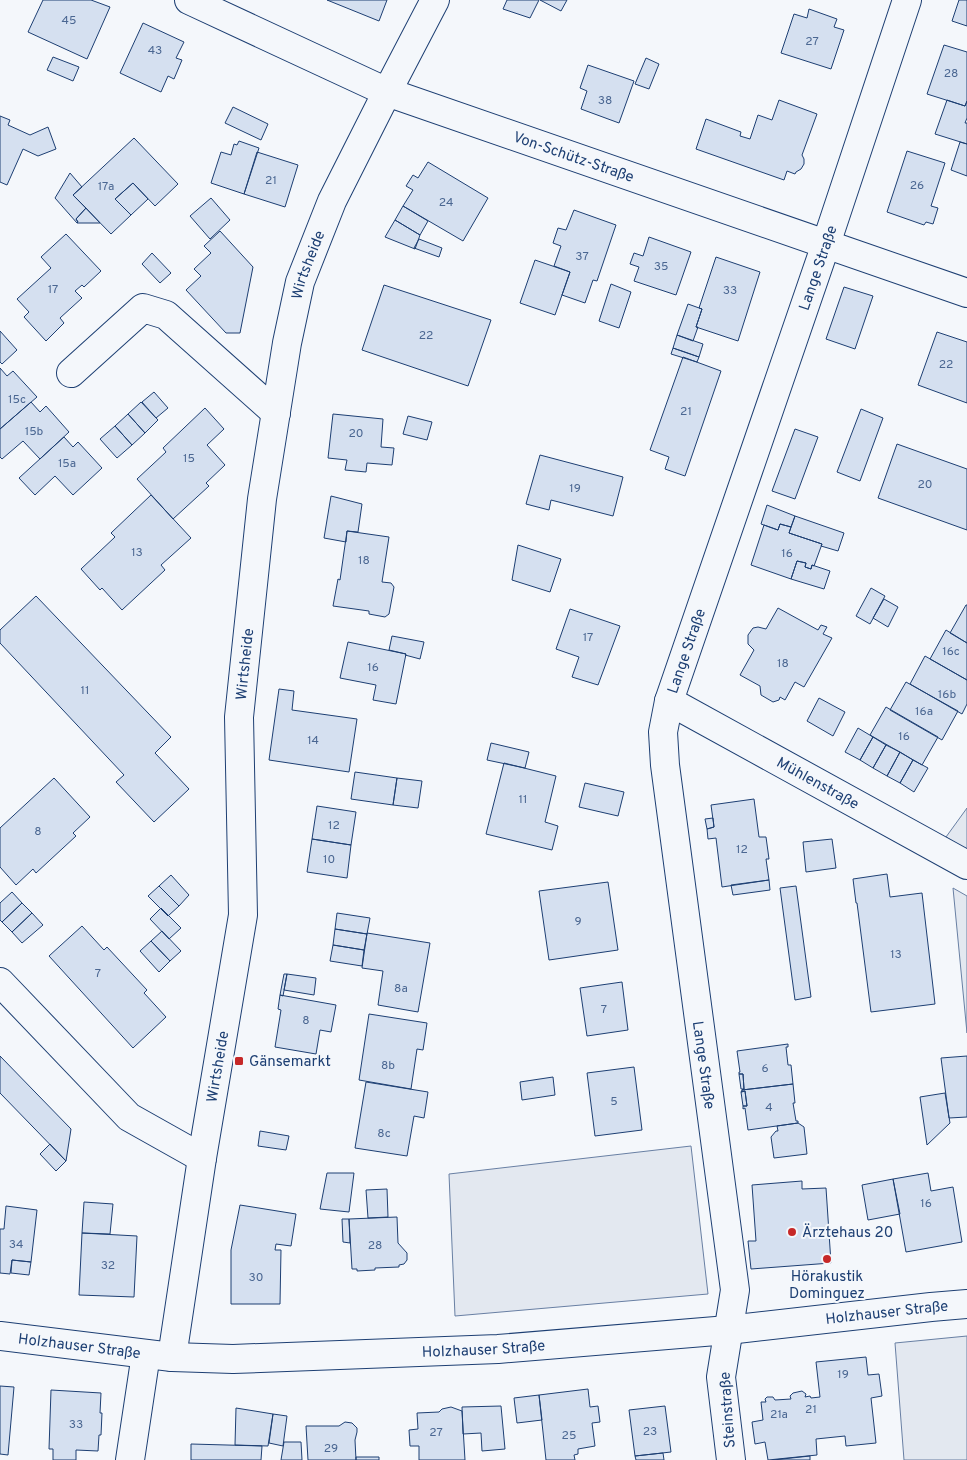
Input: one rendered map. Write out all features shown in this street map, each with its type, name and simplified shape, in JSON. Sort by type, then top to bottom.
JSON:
[{"type":"street","name":"Von-Schütz-Straße","points":[[188,0],[387,92],[967,293]]},
{"type":"street","name":"Wirtsheide","points":[[130,1460],[159,1355],[202,1158],[243,915],[239,717],[262,499],[287,343],[300,282],[332,201],[435,0]]},
{"type":"street","name":"Lange Straße","points":[[728,1330],[735,1290],[665,765],[663,732],[669,701],[908,0]]},
{"type":"street","points":[[71,373],[143,308],[166,315],[276,413]]},
{"type":"street","name":"Mühlenstraße","points":[[669,701],[967,866]]},
{"type":"street","points":[[0,982],[130,1117],[202,1158]]},
{"type":"street","name":"Holzhauser Straße","points":[[0,1336],[159,1355],[233,1359],[498,1349],[728,1330],[967,1304]]},
{"type":"street","name":"Steinstraße","points":[[728,1330],[722,1377],[731,1460]]},
{"type":"shaded area","points":[[967,808],[967,850],[946,837]]},
{"type":"shaded area","points":[[953,888],[967,896],[967,1033]]},
{"type":"shaded area","points":[[691,1146],[708,1294],[455,1316],[449,1174]]},
{"type":"shaded area","points":[[967,1336],[967,1460],[904,1460],[895,1343]]},
{"type":"building","points":[[43,0],[91,0],[110,7],[87,59],[28,32]]},
{"type":"building","points":[[327,0],[387,0],[379,21]]},
{"type":"building","points":[[507,0],[539,0],[530,18],[503,9]]},
{"type":"building","points":[[540,0],[567,0],[561,11]]},
{"type":"building","points":[[959,0],[967,0],[967,26],[952,21]]},
{"type":"building","points":[[809,9],[837,19],[834,27],[844,30],[831,69],[781,53],[794,14],[807,18]]},
{"type":"building","points":[[143,23],[184,42],[176,58],[182,60],[174,79],[168,76],[161,92],[120,73]]},
{"type":"building","points":[[944,45],[967,52],[967,101],[965,106],[927,94]]},
{"type":"building","points":[[53,57],[79,67],[73,81],[47,70]]},
{"type":"building","points":[[646,58],[659,64],[649,89],[635,84]]},
{"type":"building","points":[[588,65],[634,81],[619,123],[581,109],[587,91],[580,88]]},
{"type":"building","points":[[779,100],[817,114],[802,155],[804,164],[795,174],[787,171],[784,180],[696,149],[706,119],[741,132],[740,136],[750,139],[758,115],[772,120]]},
{"type":"building","points":[[947,100],[965,106],[967,101],[967,118],[965,123],[967,123],[967,144],[935,134]]},
{"type":"building","points":[[233,107],[268,124],[261,140],[225,123]]},
{"type":"building","points":[[0,116],[10,120],[8,125],[30,135],[48,127],[56,149],[38,156],[23,149],[7,185],[0,182]]},
{"type":"building","points":[[134,138],[178,184],[155,206],[133,183],[115,199],[131,215],[111,234],[73,195]]},
{"type":"building","points":[[239,141],[259,148],[244,194],[211,183],[221,152],[231,155],[234,144],[237,145]]},
{"type":"building","points":[[960,142],[967,144],[967,176],[951,170]]},
{"type":"building","points":[[907,151],[945,163],[931,206],[938,208],[933,224],[926,222],[924,225],[887,212]]},
{"type":"building","points":[[257,152],[298,165],[285,207],[244,194]]},
{"type":"building","points":[[428,162],[488,198],[463,241],[403,206],[413,190],[406,186],[413,175],[418,178]]},
{"type":"building","points":[[70,173],[82,187],[73,195],[86,208],[76,219],[77,223],[55,198]]},
{"type":"building","points":[[133,183],[148,199],[131,215],[115,199]]},
{"type":"building","points":[[211,198],[230,220],[210,239],[190,216]]},
{"type":"building","points":[[403,206],[428,221],[420,235],[395,220]]},
{"type":"building","points":[[86,208],[100,223],[77,223],[76,219]]},
{"type":"building","points":[[574,210],[616,225],[597,281],[593,280],[585,303],[562,295],[570,272],[554,266],[561,246],[553,243],[558,228],[566,230]]},
{"type":"building","points":[[395,220],[420,235],[415,249],[385,237]]},
{"type":"building","points":[[220,231],[253,267],[240,333],[226,333],[186,290],[201,276],[194,269],[211,253],[204,246]]},
{"type":"building","points":[[66,234],[101,271],[84,287],[82,285],[75,291],[82,298],[60,318],[64,323],[46,341],[24,317],[29,312],[17,299],[51,268],[41,257]]},
{"type":"building","points":[[649,237],[691,252],[676,295],[634,281],[639,267],[630,264],[634,253],[643,256]]},
{"type":"building","points":[[419,239],[442,248],[439,257],[414,248]]},
{"type":"building","points":[[152,253],[171,273],[160,283],[142,264]]},
{"type":"building","points":[[716,257],[760,272],[738,341],[696,327],[702,309],[699,308]]},
{"type":"building","points":[[535,260],[570,272],[555,315],[520,303]]},
{"type":"building","points":[[611,284],[631,292],[619,328],[599,321]]},
{"type":"building","points":[[384,285],[491,320],[468,386],[362,350]]},
{"type":"building","points":[[844,287],[873,296],[855,349],[826,339]]},
{"type":"building","points":[[688,304],[702,309],[693,341],[677,335]]},
{"type":"building","points":[[0,331],[17,350],[2,364],[0,362]]},
{"type":"building","points":[[937,332],[967,342],[967,403],[918,385]]},
{"type":"building","points":[[677,335],[703,344],[699,357],[673,348]]},
{"type":"building","points":[[673,348],[699,357],[697,362],[671,354]]},
{"type":"building","points":[[683,357],[721,371],[685,476],[665,469],[669,457],[650,450]]},
{"type":"building","points":[[0,368],[7,376],[13,371],[37,397],[0,429]]},
{"type":"building","points":[[154,392],[168,408],[156,418],[142,402]]},
{"type":"building","points":[[31,402],[40,412],[46,406],[69,432],[40,459],[23,441],[2,459],[0,457],[0,429]]},
{"type":"building","points":[[141,402],[158,420],[145,433],[128,414]]},
{"type":"building","points":[[205,408],[224,429],[207,445],[225,465],[206,483],[209,486],[173,519],[137,479],[166,452],[163,448]]},
{"type":"building","points":[[861,409],[883,418],[860,481],[837,472]]},
{"type":"building","points":[[128,414],[145,433],[132,445],[115,426]]},
{"type":"building","points":[[333,414],[383,419],[381,447],[394,448],[392,465],[367,463],[366,472],[345,470],[347,460],[328,458]]},
{"type":"building","points":[[408,416],[432,422],[427,440],[403,434]]},
{"type":"building","points":[[115,426],[132,445],[117,458],[100,439]]},
{"type":"building","points":[[795,429],[818,437],[795,499],[772,491]]},
{"type":"building","points":[[64,437],[73,447],[78,442],[102,468],[73,495],[55,476],[35,495],[19,478]]},
{"type":"building","points":[[897,444],[967,469],[967,530],[878,498]]},
{"type":"building","points":[[540,455],[623,477],[613,516],[551,500],[549,510],[526,504]]},
{"type":"building","points":[[151,495],[191,538],[161,565],[165,570],[122,610],[81,569],[115,537],[111,533]]},
{"type":"building","points":[[331,496],[362,504],[358,532],[347,531],[346,542],[324,538]]},
{"type":"building","points":[[767,505],[795,516],[791,527],[780,524],[778,530],[761,524]]},
{"type":"building","points":[[795,516],[844,533],[838,551],[789,533]]},
{"type":"building","points":[[780,524],[791,527],[789,533],[822,544],[814,566],[812,565],[811,569],[805,567],[806,563],[797,561],[791,579],[751,565],[764,525],[778,530]]},
{"type":"building","points":[[347,531],[389,537],[382,582],[391,583],[394,587],[389,614],[385,617],[369,614],[369,611],[333,606],[338,579],[340,580]]},
{"type":"building","points":[[518,545],[561,559],[550,592],[512,580]]},
{"type":"building","points":[[797,561],[806,563],[805,567],[811,569],[812,565],[830,571],[824,589],[791,579]]},
{"type":"building","points":[[871,588],[885,596],[870,624],[856,616]]},
{"type":"building","points":[[36,596],[171,737],[155,753],[189,789],[154,822],[116,782],[124,775],[0,643],[0,630]]},
{"type":"building","points":[[884,599],[898,607],[888,627],[873,618]]},
{"type":"building","points":[[967,605],[967,643],[950,633]]},
{"type":"building","points":[[778,608],[818,630],[821,625],[827,627],[823,634],[832,638],[804,687],[795,682],[785,700],[780,697],[779,700],[773,702],[761,695],[760,686],[740,675],[754,650],[748,644],[748,635],[753,628],[766,629]]},
{"type":"building","points":[[570,609],[620,626],[598,685],[572,677],[579,657],[556,649]]},
{"type":"building","points":[[946,630],[967,643],[967,680],[930,659]]},
{"type":"building","points":[[392,636],[424,642],[420,659],[389,650]]},
{"type":"building","points":[[348,642],[406,654],[396,704],[373,700],[376,685],[340,678]]},
{"type":"building","points":[[925,656],[967,680],[967,704],[962,714],[910,684]]},
{"type":"building","points":[[906,682],[958,711],[942,740],[890,710]]},
{"type":"building","points":[[279,689],[294,691],[292,710],[357,719],[349,772],[269,760]]},
{"type":"building","points":[[819,698],[845,712],[833,736],[807,721]]},
{"type":"building","points":[[886,707],[938,737],[922,765],[870,735]]},
{"type":"building","points":[[858,728],[873,737],[860,760],[845,752]]},
{"type":"building","points":[[873,737],[886,745],[873,768],[860,760]]},
{"type":"building","points":[[491,743],[529,752],[525,768],[487,760]]},
{"type":"building","points":[[886,745],[900,752],[887,776],[873,768]]},
{"type":"building","points":[[900,752],[913,760],[900,783],[887,776]]},
{"type":"building","points":[[913,760],[928,768],[914,792],[900,783]]},
{"type":"building","points":[[504,763],[556,776],[545,822],[558,826],[552,850],[486,834]]},
{"type":"building","points":[[355,772],[397,778],[393,805],[351,799]]},
{"type":"building","points":[[54,778],[90,817],[73,833],[76,836],[36,873],[33,869],[16,885],[0,867],[0,828]]},
{"type":"building","points":[[397,778],[422,781],[418,808],[393,805]]},
{"type":"building","points":[[585,783],[624,792],[618,816],[579,807]]},
{"type":"building","points":[[754,799],[759,837],[766,837],[769,859],[766,859],[769,880],[722,887],[716,838],[708,839],[707,829],[714,827],[711,805]]},
{"type":"building","points":[[317,806],[356,812],[351,845],[312,839]]},
{"type":"building","points":[[713,818],[714,827],[707,829],[705,819]]},
{"type":"building","points":[[312,839],[351,845],[347,878],[307,872]]},
{"type":"building","points":[[832,839],[836,868],[806,872],[803,842]]},
{"type":"building","points":[[887,874],[890,897],[922,893],[935,1004],[871,1012],[853,879]]},
{"type":"building","points":[[171,875],[189,895],[179,906],[159,886]]},
{"type":"building","points":[[769,880],[770,890],[733,895],[731,885]]},
{"type":"building","points":[[608,882],[618,950],[549,960],[539,891]]},
{"type":"building","points":[[159,886],[179,906],[168,916],[148,896]]},
{"type":"building","points":[[796,886],[811,997],[795,1000],[780,888]]},
{"type":"building","points":[[12,892],[22,903],[2,922],[0,920],[0,903]]},
{"type":"building","points":[[22,903],[32,913],[12,932],[2,922]]},
{"type":"building","points":[[161,908],[181,928],[169,939],[150,919]]},
{"type":"building","points":[[32,913],[43,925],[22,943],[12,932]]},
{"type":"building","points":[[337,913],[370,918],[367,934],[335,929]]},
{"type":"building","points":[[82,926],[104,950],[107,947],[147,990],[144,993],[166,1017],[133,1048],[49,956]]},
{"type":"building","points":[[335,929],[367,934],[364,950],[333,945]]},
{"type":"building","points":[[162,931],[181,951],[170,961],[151,941]]},
{"type":"building","points":[[367,933],[430,943],[418,1012],[378,1005],[383,971],[362,968]]},
{"type":"building","points":[[151,941],[170,961],[159,972],[140,951]]},
{"type":"building","points":[[333,945],[364,950],[362,966],[330,961]]},
{"type":"building","points":[[284,974],[287,974],[283,996],[280,995]]},
{"type":"building","points":[[287,974],[316,978],[314,995],[284,990]]},
{"type":"building","points":[[622,982],[628,1030],[587,1036],[580,988]]},
{"type":"building","points":[[280,995],[336,1005],[331,1032],[320,1030],[316,1054],[275,1047],[281,1010],[278,1009]]},
{"type":"building","points":[[369,1014],[427,1023],[423,1050],[417,1049],[411,1089],[359,1080]]},
{"type":"building","points":[[788,1044],[788,1047],[786,1047],[788,1065],[791,1065],[793,1084],[742,1090],[744,1089],[743,1074],[739,1074],[737,1051]]},
{"type":"building","points":[[0,1056],[71,1129],[66,1161],[0,1093]]},
{"type":"building","points":[[967,1056],[967,1117],[949,1118],[941,1058]]},
{"type":"building","points":[[634,1067],[642,1130],[595,1136],[587,1073]]},
{"type":"building","points":[[739,1074],[743,1074],[744,1089],[741,1089]]},
{"type":"building","points":[[553,1077],[555,1095],[522,1100],[520,1082]]},
{"type":"building","points":[[366,1082],[428,1092],[424,1118],[414,1116],[407,1156],[355,1148]]},
{"type":"building","points":[[793,1084],[795,1103],[793,1103],[798,1123],[748,1130],[745,1108],[743,1109],[743,1106],[747,1106],[745,1091],[741,1092],[742,1090]]},
{"type":"building","points":[[745,1091],[747,1106],[743,1106],[741,1092]]},
{"type":"building","points":[[945,1093],[950,1123],[927,1145],[920,1097]]},
{"type":"building","points":[[798,1123],[804,1127],[807,1154],[774,1158],[771,1137],[778,1131],[777,1126]]},
{"type":"building","points":[[260,1131],[289,1136],[286,1150],[258,1146]]},
{"type":"building","points":[[50,1144],[66,1161],[56,1171],[40,1154]]},
{"type":"building","points":[[327,1173],[354,1173],[349,1212],[320,1209]]},
{"type":"building","points":[[928,1173],[931,1191],[953,1187],[962,1242],[906,1252],[893,1179]]},
{"type":"building","points":[[893,1179],[900,1214],[868,1220],[862,1185]]},
{"type":"building","name":"Ärztehaus 20","points":[[802,1181],[802,1189],[826,1188],[831,1263],[751,1269],[748,1241],[756,1241],[752,1185]]},
{"type":"building","points":[[387,1189],[388,1217],[368,1218],[366,1190]]},
{"type":"building","points":[[84,1202],[113,1204],[110,1234],[82,1233]]},
{"type":"building","points":[[240,1205],[296,1214],[291,1246],[276,1244],[275,1250],[281,1250],[280,1304],[231,1304],[231,1250]]},
{"type":"building","points":[[6,1206],[37,1210],[31,1262],[12,1260],[10,1274],[0,1273],[0,1229],[4,1229]]},
{"type":"building","points":[[397,1217],[398,1243],[407,1253],[407,1260],[404,1264],[399,1265],[399,1267],[375,1268],[375,1270],[357,1271],[357,1269],[352,1269],[349,1219]]},
{"type":"building","points":[[342,1219],[349,1219],[350,1243],[343,1242]]},
{"type":"building","points":[[82,1233],[137,1236],[134,1297],[79,1295]]},
{"type":"building","points":[[12,1260],[31,1262],[29,1275],[11,1273]]},
{"type":"building","points":[[866,1357],[868,1375],[879,1374],[882,1396],[871,1398],[876,1443],[846,1446],[845,1436],[816,1439],[817,1455],[768,1460],[765,1442],[755,1444],[752,1422],[763,1420],[761,1402],[766,1402],[765,1399],[767,1397],[773,1397],[775,1400],[791,1399],[790,1396],[793,1393],[802,1391],[806,1394],[805,1397],[820,1397],[816,1362]]},
{"type":"building","points":[[0,1386],[14,1387],[8,1455],[0,1454]]},
{"type":"building","points":[[588,1389],[590,1407],[598,1406],[600,1422],[592,1423],[595,1446],[578,1449],[578,1454],[574,1455],[575,1460],[546,1460],[539,1395]]},
{"type":"building","points":[[51,1390],[101,1393],[101,1435],[99,1435],[98,1451],[76,1450],[76,1460],[53,1460],[53,1449],[49,1449]]},
{"type":"building","points":[[539,1395],[542,1420],[517,1423],[514,1398]]},
{"type":"building","points":[[501,1406],[505,1449],[482,1451],[481,1433],[463,1434],[462,1407]]},
{"type":"building","points":[[665,1406],[671,1452],[635,1456],[629,1410]]},
{"type":"building","points":[[451,1407],[462,1411],[465,1460],[419,1460],[419,1446],[410,1446],[409,1430],[418,1429],[417,1413],[439,1412],[442,1409]]},
{"type":"building","points":[[236,1408],[273,1414],[268,1446],[235,1445]]},
{"type":"building","points":[[273,1414],[287,1416],[283,1446],[269,1443]]},
{"type":"building","points":[[345,1422],[352,1423],[357,1428],[355,1440],[356,1460],[308,1460],[306,1426],[339,1426]]},
{"type":"building","points":[[284,1442],[301,1442],[302,1460],[281,1460]]},
{"type":"building","points":[[191,1444],[262,1446],[261,1460],[191,1460]]},
{"type":"building","points":[[663,1453],[664,1460],[636,1460],[635,1456]]},
{"type":"building","points":[[810,1456],[810,1460],[773,1460]]},
{"type":"building","points":[[356,1457],[379,1457],[379,1460],[356,1460]]},
{"type":"place","name":"Gänsemarkt","points":[[239,1061]]},
{"type":"place","name":"Ärztehaus 20","points":[[792,1232]]},
{"type":"place","name":"Hörakustik Dominguez","points":[[827,1259]]}]
